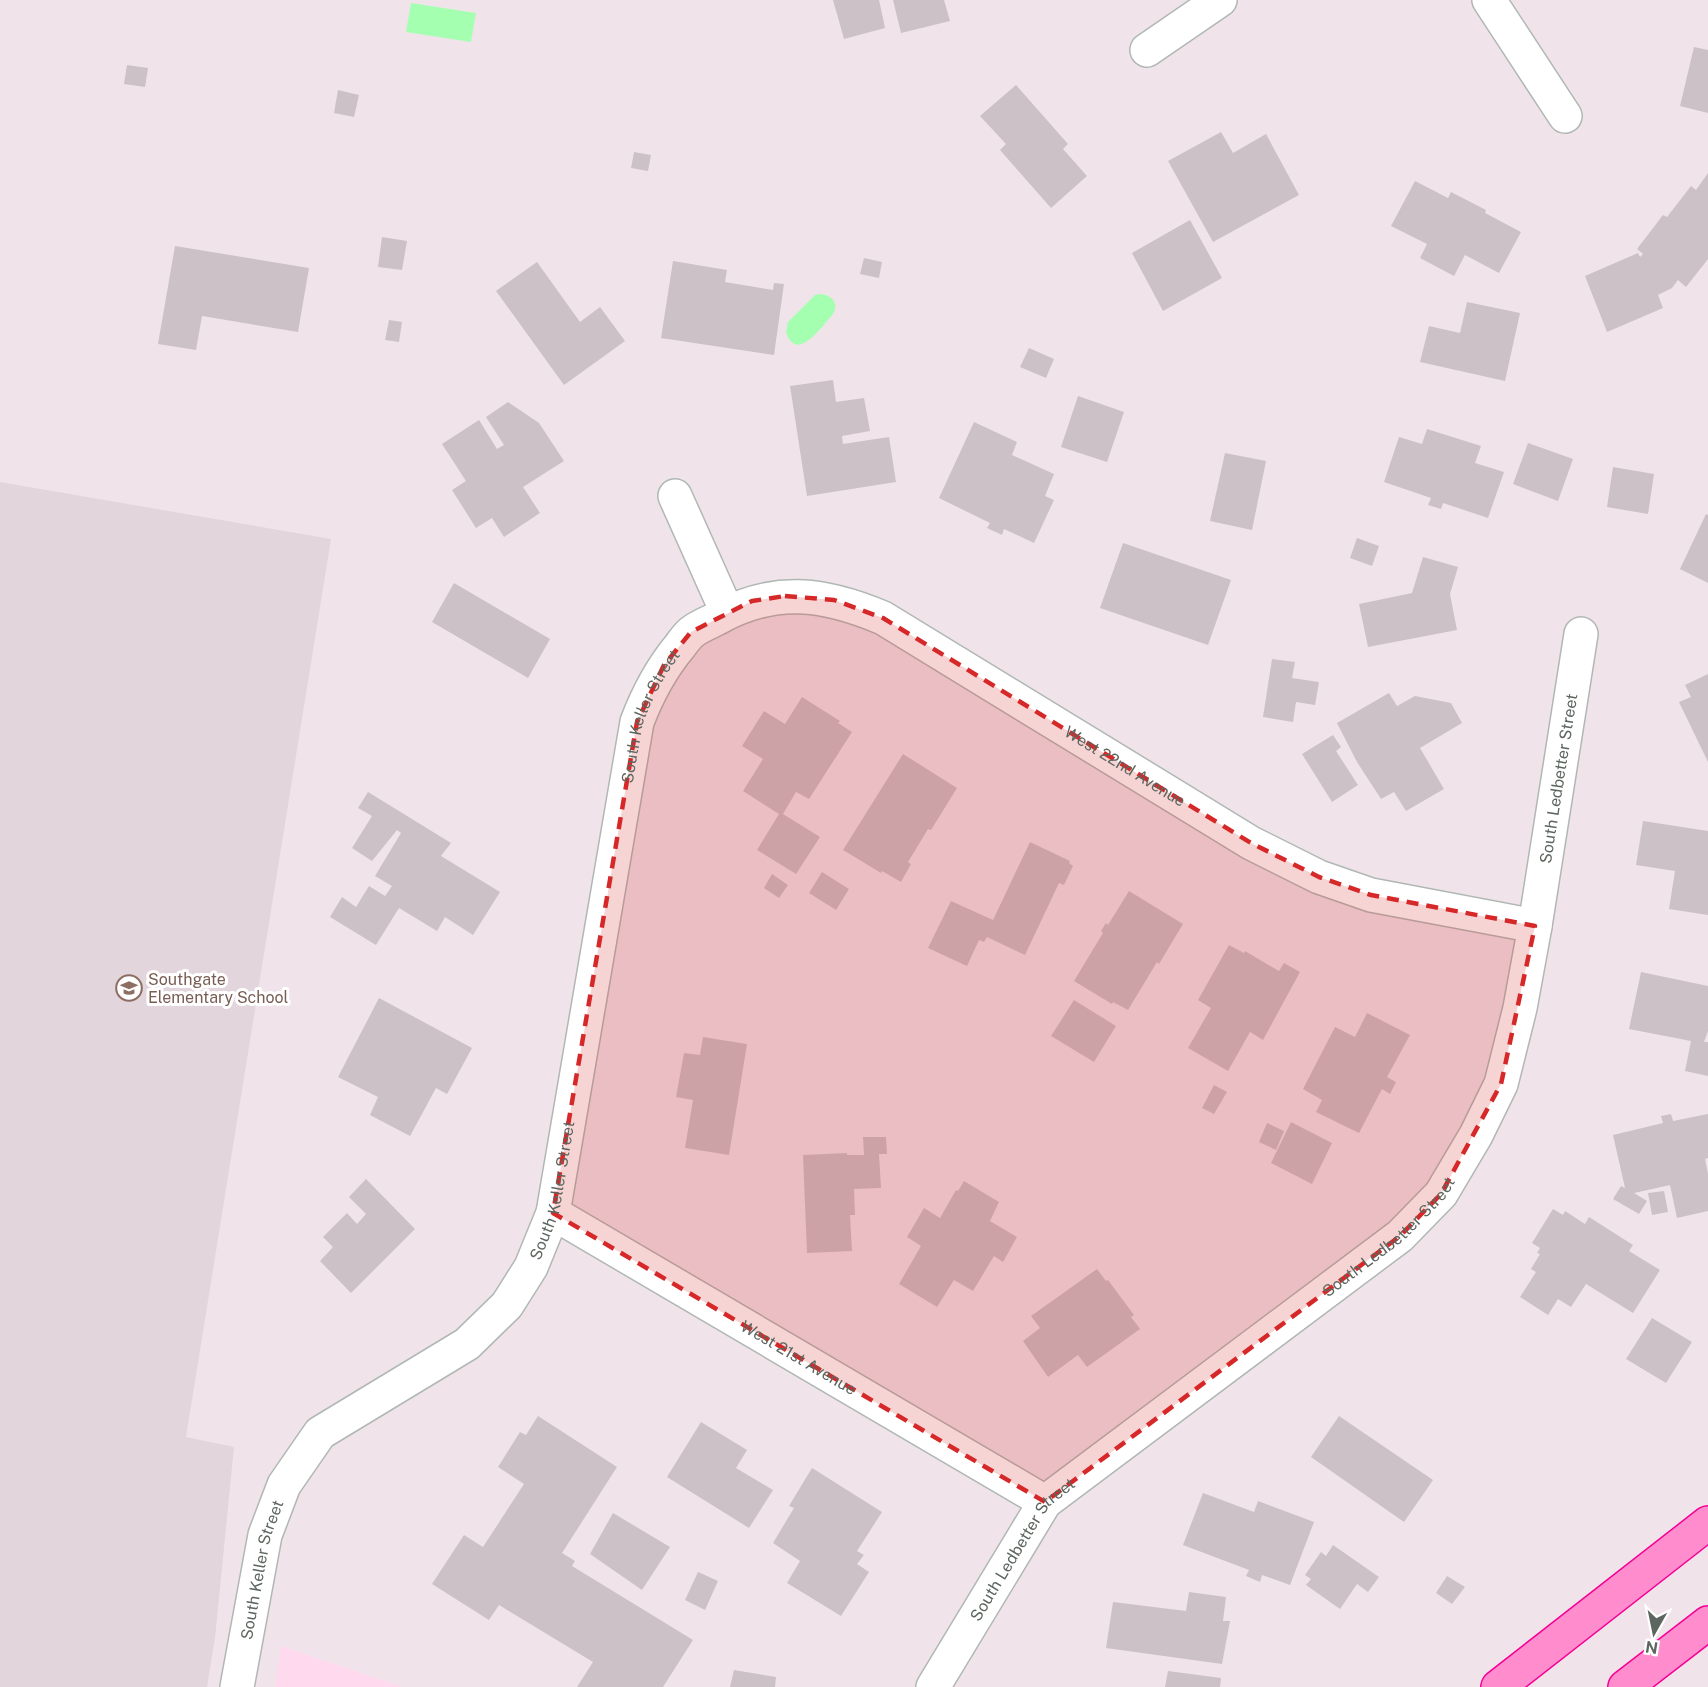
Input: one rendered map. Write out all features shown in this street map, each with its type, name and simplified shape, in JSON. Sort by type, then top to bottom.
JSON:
[{"type":"highway","points":[[1498,1687],[1708,1523]]},
{"type":"highway","points":[[1625,1687],[1708,1623]]},
{"type":"street","points":[[1147,50],[1220,0]]},
{"type":"street","points":[[1489,0],[1565,116]]},
{"type":"street","points":[[675,496],[727,612]]},
{"type":"street","name":"West 22nd Avenue","points":[[727,612],[753,601],[784,596],[824,599],[854,606],[883,618],[1251,843],[1319,877],[1371,895],[1535,926]]},
{"type":"street","name":"South Keller Street","points":[[237,1687],[265,1535],[285,1485],[320,1433],[467,1344],[507,1305],[531,1267],[553,1213],[637,722],[648,694],[664,665],[692,632],[727,612]]},
{"type":"street","name":"South Ledbetter Street","points":[[933,1687],[1045,1502],[1400,1236],[1441,1194],[1476,1135],[1501,1084],[1520,1008],[1581,634]]},
{"type":"street","name":"West 21st Avenue","points":[[553,1213],[1045,1502]]},
{"type":"highlighted area","points":[[785,596],[834,600],[883,618],[1251,843],[1319,877],[1371,895],[1535,926],[1501,1084],[1441,1194],[1400,1236],[1045,1502],[553,1213],[637,722],[664,665],[691,632],[752,601]]},
{"type":"shaded area","points":[[411,3],[476,13],[471,42],[406,32]]},
{"type":"shaded area","points":[[821,294],[834,301],[833,313],[805,343],[794,344],[786,332],[788,322],[815,295]]},
{"type":"shaded area","name":"Southgate Elementary School","points":[[0,482],[331,539],[186,1437],[234,1447],[215,1638],[207,1687],[0,1687]]},
{"type":"shaded area","points":[[281,1646],[403,1687],[275,1687]]},
{"type":"building","points":[[833,0],[879,0],[885,28],[844,39]]},
{"type":"building","points":[[893,0],[944,0],[950,21],[901,33]]},
{"type":"building","points":[[1694,47],[1708,50],[1708,113],[1680,106]]},
{"type":"building","points":[[127,65],[148,68],[145,87],[124,84]]},
{"type":"building","points":[[1016,85],[1068,144],[1063,149],[1087,176],[1051,208],[1000,150],[1006,144],[980,116]]},
{"type":"building","points":[[338,90],[359,95],[354,117],[334,113]]},
{"type":"building","points":[[1221,132],[1233,153],[1266,134],[1299,195],[1213,242],[1168,161]]},
{"type":"building","points":[[634,152],[651,155],[648,171],[631,168]]},
{"type":"building","points":[[1708,173],[1708,259],[1686,287],[1678,280],[1672,288],[1658,295],[1663,308],[1607,332],[1585,276],[1638,253],[1640,257],[1643,254],[1637,249],[1663,215],[1667,217],[1691,186],[1696,190]]},
{"type":"building","points":[[1415,181],[1448,198],[1451,192],[1521,232],[1499,273],[1465,255],[1454,276],[1420,258],[1427,244],[1391,226]]},
{"type":"building","points":[[1190,220],[1222,278],[1163,311],[1132,253]]},
{"type":"building","points":[[382,237],[407,241],[402,270],[378,267]]},
{"type":"building","points":[[175,246],[309,268],[298,332],[202,316],[196,350],[158,344]]},
{"type":"building","points":[[864,258],[882,262],[879,278],[860,274]]},
{"type":"building","points":[[673,261],[727,270],[725,282],[773,290],[774,283],[784,284],[774,355],[661,338]]},
{"type":"building","points":[[537,262],[580,322],[600,307],[625,341],[564,385],[496,291]]},
{"type":"building","points":[[1467,302],[1520,313],[1505,381],[1420,362],[1429,326],[1460,333]]},
{"type":"building","points":[[389,320],[402,322],[399,342],[385,340]]},
{"type":"building","points":[[1029,348],[1054,359],[1046,378],[1020,367]]},
{"type":"building","points":[[833,380],[836,402],[864,398],[870,431],[842,436],[843,444],[889,437],[896,482],[807,496],[790,386]]},
{"type":"building","points":[[1078,396],[1124,412],[1107,462],[1061,447]]},
{"type":"building","points":[[508,402],[539,423],[564,461],[523,487],[540,513],[504,537],[492,518],[476,528],[452,490],[466,481],[442,444],[479,420],[497,449],[504,445],[486,417]]},
{"type":"building","points":[[974,422],[1017,442],[1012,455],[1054,474],[1045,496],[1054,500],[1034,543],[1004,529],[1002,535],[987,528],[990,523],[939,498]]},
{"type":"building","points":[[1427,429],[1481,446],[1475,463],[1504,472],[1488,518],[1443,503],[1441,509],[1428,505],[1431,498],[1384,482],[1399,437],[1422,444]]},
{"type":"building","points":[[1528,443],[1573,459],[1558,501],[1513,484]]},
{"type":"building","points":[[1225,453],[1266,461],[1252,530],[1210,521]]},
{"type":"building","points":[[1613,467],[1654,474],[1648,514],[1607,507]]},
{"type":"building","points":[[1706,514],[1708,515],[1708,583],[1680,569]]},
{"type":"building","points":[[1357,538],[1379,546],[1372,566],[1350,558]]},
{"type":"building","points":[[1123,543],[1231,580],[1208,645],[1100,608]]},
{"type":"building","points":[[1423,557],[1458,567],[1450,594],[1457,630],[1368,647],[1359,604],[1412,593]]},
{"type":"building","points":[[454,583],[550,639],[528,678],[432,622]]},
{"type":"building","points":[[1272,659],[1295,662],[1292,678],[1319,682],[1315,705],[1296,702],[1293,722],[1263,717]]},
{"type":"building","points":[[1708,674],[1708,762],[1679,702],[1691,697],[1685,685]]},
{"type":"building","points":[[1389,693],[1397,706],[1415,696],[1451,703],[1462,723],[1420,748],[1444,789],[1406,811],[1394,792],[1381,799],[1357,762],[1337,723]]},
{"type":"building","points":[[802,697],[840,721],[838,723],[852,732],[809,799],[796,792],[783,814],[820,837],[796,874],[757,850],[779,814],[743,791],[763,759],[742,746],[764,711],[785,724]]},
{"type":"building","points":[[1333,735],[1341,747],[1336,751],[1358,785],[1332,802],[1302,754]]},
{"type":"building","points":[[903,754],[957,788],[908,862],[911,864],[901,882],[843,850]]},
{"type":"building","points":[[368,792],[451,843],[441,856],[500,892],[473,935],[445,917],[437,931],[399,908],[376,945],[330,917],[342,897],[356,907],[369,886],[385,896],[392,886],[375,876],[401,833],[397,830],[372,861],[352,848],[372,816],[358,808]]},
{"type":"building","points":[[1643,821],[1708,831],[1708,915],[1669,909],[1675,871],[1636,865]]},
{"type":"building","points":[[1030,842],[1070,861],[1069,863],[1073,866],[1064,885],[1059,883],[1025,955],[987,937],[984,942],[979,940],[967,966],[928,948],[951,901],[993,920]]},
{"type":"building","points":[[822,872],[849,889],[836,910],[809,893]]},
{"type":"building","points":[[772,874],[788,885],[779,898],[764,888]]},
{"type":"building","points":[[1129,891],[1183,924],[1128,1010],[1113,1002],[1112,1004],[1074,981],[1103,933],[1101,931],[1106,923],[1108,925]]},
{"type":"building","points":[[1229,945],[1244,953],[1245,951],[1279,971],[1284,963],[1300,972],[1263,1040],[1250,1032],[1228,1071],[1188,1048],[1211,1008],[1198,1000]]},
{"type":"building","points":[[1641,972],[1708,986],[1708,1031],[1704,1042],[1708,1042],[1708,1076],[1685,1071],[1691,1041],[1629,1029]]},
{"type":"building","points":[[379,998],[472,1048],[447,1094],[436,1088],[410,1136],[370,1115],[378,1097],[338,1077]]},
{"type":"building","points":[[1074,1000],[1116,1026],[1094,1062],[1051,1036]]},
{"type":"building","points":[[1367,1013],[1410,1035],[1387,1077],[1396,1082],[1390,1094],[1382,1089],[1359,1133],[1316,1112],[1322,1100],[1303,1089],[1335,1027],[1355,1037]]},
{"type":"building","points":[[703,1037],[747,1044],[729,1155],[685,1148],[693,1100],[676,1097],[684,1053],[700,1055]]},
{"type":"building","points":[[1214,1085],[1227,1092],[1214,1114],[1202,1108]]},
{"type":"building","points":[[1671,1114],[1673,1121],[1708,1114],[1708,1158],[1705,1159],[1708,1174],[1708,1211],[1677,1218],[1670,1185],[1634,1193],[1647,1201],[1639,1214],[1613,1199],[1621,1186],[1625,1188],[1613,1135],[1663,1123],[1661,1116]]},
{"type":"building","points":[[1291,1122],[1332,1143],[1312,1184],[1271,1163]]},
{"type":"building","points":[[1267,1123],[1284,1131],[1276,1150],[1259,1142]]},
{"type":"building","points":[[863,1137],[886,1137],[887,1154],[879,1154],[881,1188],[854,1189],[855,1215],[850,1215],[852,1251],[807,1253],[803,1155],[847,1153],[847,1155],[864,1155]]},
{"type":"building","points":[[366,1179],[415,1229],[351,1293],[320,1261],[333,1247],[323,1237],[347,1213],[357,1224],[366,1214],[349,1197]]},
{"type":"building","points":[[964,1181],[999,1202],[990,1221],[1017,1237],[1003,1262],[994,1256],[973,1291],[954,1280],[937,1307],[899,1284],[921,1246],[907,1237],[924,1208],[940,1218],[956,1190],[958,1191]]},
{"type":"building","points":[[1664,1191],[1668,1212],[1652,1215],[1648,1193]]},
{"type":"building","points":[[1553,1209],[1563,1215],[1565,1211],[1585,1224],[1589,1217],[1633,1245],[1629,1251],[1660,1270],[1633,1313],[1586,1284],[1571,1307],[1558,1299],[1548,1315],[1520,1297],[1536,1272],[1531,1269],[1540,1254],[1537,1253],[1540,1248],[1532,1243]]},
{"type":"building","points":[[1097,1269],[1134,1315],[1131,1317],[1140,1329],[1087,1367],[1078,1355],[1048,1377],[1023,1341],[1040,1328],[1031,1316]]},
{"type":"building","points":[[1652,1318],[1692,1342],[1666,1383],[1626,1359]]},
{"type":"building","points":[[538,1416],[617,1467],[562,1553],[575,1561],[572,1566],[693,1640],[663,1687],[577,1687],[593,1662],[499,1605],[489,1620],[432,1584],[464,1535],[483,1547],[524,1484],[498,1467],[520,1432],[526,1435]]},
{"type":"building","points":[[1339,1416],[1433,1480],[1404,1522],[1311,1457]]},
{"type":"building","points":[[701,1422],[747,1450],[736,1468],[773,1490],[749,1528],[667,1477]]},
{"type":"building","points":[[812,1468],[882,1512],[857,1551],[864,1555],[857,1564],[869,1572],[841,1616],[787,1583],[800,1561],[773,1543],[794,1508],[789,1506]]},
{"type":"building","points":[[1203,1493],[1254,1512],[1258,1501],[1314,1522],[1290,1585],[1262,1575],[1260,1582],[1246,1576],[1249,1570],[1183,1545]]},
{"type":"building","points":[[613,1513],[670,1547],[642,1590],[590,1554]]},
{"type":"building","points":[[1333,1545],[1379,1577],[1368,1592],[1357,1584],[1340,1609],[1306,1585],[1311,1579],[1305,1575],[1321,1552],[1326,1556]]},
{"type":"building","points":[[698,1572],[718,1581],[705,1610],[685,1600]]},
{"type":"building","points":[[1447,1576],[1465,1587],[1452,1604],[1436,1593]]},
{"type":"building","points":[[1189,1592],[1226,1597],[1223,1621],[1230,1621],[1222,1664],[1106,1648],[1113,1602],[1186,1611]]},
{"type":"building","points":[[734,1670],[776,1677],[775,1687],[730,1687]]},
{"type":"building","points":[[1168,1671],[1221,1678],[1220,1687],[1165,1687]]},
{"type":"place","name":"Southgate Elementary School","points":[[129,988]]}]
